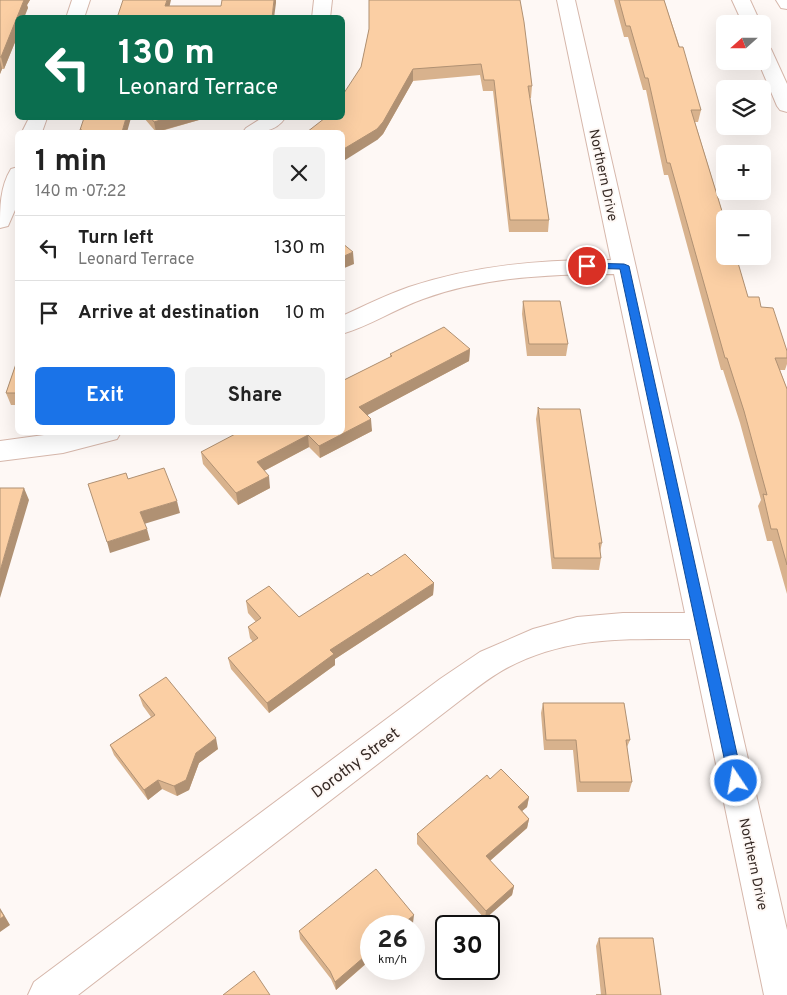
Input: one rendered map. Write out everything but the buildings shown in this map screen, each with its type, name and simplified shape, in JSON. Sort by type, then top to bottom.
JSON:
[{"type":"main road","points":[[76,15],[81,0]]},
{"type":"main road","points":[[321,15],[323,0]]},
{"type":"main road","name":"Northern Drive","points":[[566,0],[783,995]]},
{"type":"main road","points":[[741,0],[748,15]]},
{"type":"main road","points":[[785,0],[787,4]]},
{"type":"main road","points":[[771,70],[787,106]]},
{"type":"main road","points":[[256,130],[272,120]]},
{"type":"main road","points":[[0,220],[15,182]]},
{"type":"main road","points":[[345,325],[415,293],[452,282],[531,268],[624,266]]},
{"type":"main road","points":[[0,451],[63,443],[96,435]]},
{"type":"main road","name":"Dorothy Street","points":[[47,995],[451,689],[492,661],[533,642],[577,630],[623,626],[702,626]]},
{"type":"route","points":[[587,266],[624,266],[736,781]]}]
